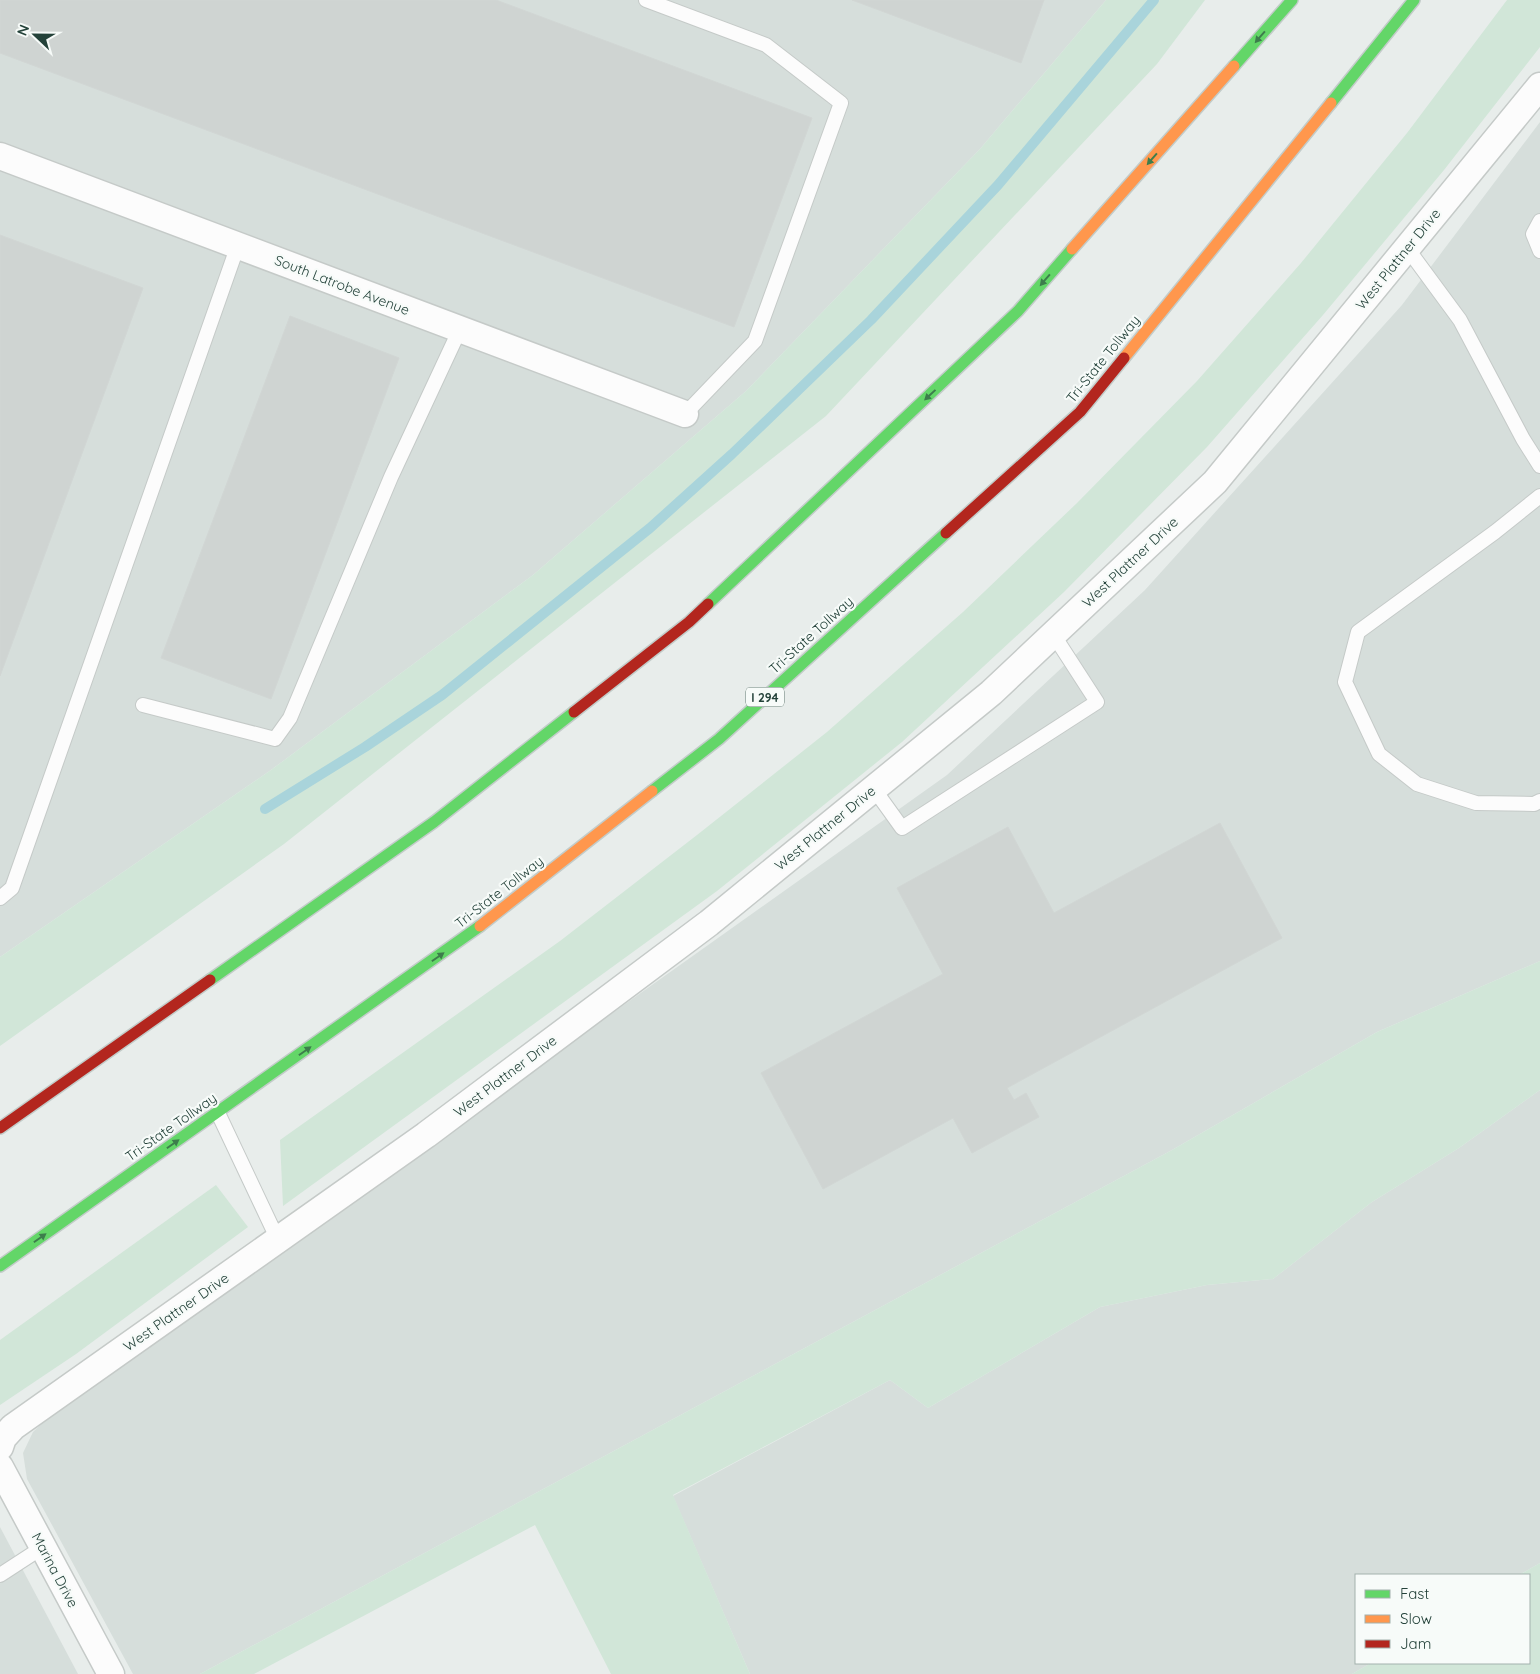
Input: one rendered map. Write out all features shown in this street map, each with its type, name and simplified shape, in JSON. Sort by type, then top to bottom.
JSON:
[{"type":"highway","points":[[0,1128],[434,822],[689,622],[1018,311],[1292,0]]},
{"type":"highway","name":"Tri-State Tollway","points":[[0,1266],[461,941],[719,739],[1080,412],[1414,0]]},
{"type":"street","name":"West Plattner Drive","points":[[0,1447],[3,1438],[13,1427],[426,1135],[701,929],[991,693],[1215,482],[1540,86]]},
{"type":"street","name":"South Latrobe Avenue","points":[[0,156],[685,414]]},
{"type":"street","name":"Marina Drive","points":[[0,1466],[111,1674]]},
{"type":"lane","points":[[646,0],[766,45],[841,103],[755,341],[685,414]]},
{"type":"lane","points":[[1540,222],[1533,234],[1540,251]]},
{"type":"lane","points":[[0,898],[12,888],[238,245]]},
{"type":"lane","points":[[1407,248],[1460,320],[1523,439],[1540,466]]},
{"type":"lane","points":[[143,705],[275,739],[290,718],[391,477],[460,329]]},
{"type":"lane","points":[[1540,496],[1495,532],[1358,632],[1345,682],[1379,754],[1418,784],[1476,803],[1534,804],[1540,801]]},
{"type":"lane","points":[[874,789],[902,828],[1097,702],[1053,634]]},
{"type":"lane","points":[[218,1113],[278,1240]]},
{"type":"lane","points":[[0,1575],[43,1547]]},
{"type":"shaded area","points":[[0,0],[1106,0],[980,149],[746,391],[533,575],[271,770],[0,957]]},
{"type":"shaded area","points":[[1540,122],[1540,961],[1377,1032],[1172,1150],[200,1674],[133,1674],[27,1479],[23,1453],[33,1432],[59,1407],[947,775],[1145,590],[1402,305]]},
{"type":"shaded area","points":[[1540,1090],[1540,1563],[1521,1574],[1355,1574],[1355,1664],[1369,1664],[1352,1674],[750,1674],[673,1496],[890,1380],[928,1408],[1100,1307],[1207,1285],[1273,1279],[1372,1202],[1459,1148]]},
{"type":"shaded area","points":[[0,1527],[78,1674],[0,1674]]},
{"type":"green space","points":[[1106,0],[1205,0],[1157,64],[826,416],[284,844],[0,1046],[0,957],[271,770],[533,575],[746,391],[980,149]]},
{"type":"green space","points":[[1507,0],[1540,0],[1540,47],[1444,170],[1323,315],[1207,447],[1064,592],[902,742],[717,891],[283,1206],[280,1140],[560,941],[827,732],[963,612],[1077,503],[1197,381],[1301,263],[1407,133]]},
{"type":"green space","points":[[1540,961],[1540,1090],[1459,1148],[1372,1202],[1273,1279],[1207,1285],[1100,1307],[928,1408],[890,1380],[673,1495],[750,1674],[611,1674],[535,1525],[254,1674],[200,1674],[1172,1150],[1377,1032]]},
{"type":"green space","points":[[216,1185],[248,1227],[76,1354],[0,1405],[0,1340]]},
{"type":"green space","points":[[1540,1563],[1540,1674],[1352,1674],[1369,1664],[1530,1664],[1530,1574],[1521,1574]]},
{"type":"building","points":[[0,0],[496,0],[812,118],[734,327],[0,53]]},
{"type":"building","points":[[852,0],[1044,0],[1021,63]]},
{"type":"building","points":[[0,235],[143,288],[0,676]]},
{"type":"building","points":[[290,316],[399,358],[271,699],[161,658]]},
{"type":"building","points":[[1220,823],[1282,938],[1007,1088],[1014,1100],[1026,1093],[1039,1117],[972,1153],[953,1118],[823,1189],[761,1073],[943,974],[897,888],[1008,827],[1054,913]]},
{"type":"waterway","points":[[265,809],[365,747],[442,695],[650,528],[732,454],[871,320],[998,185],[1154,0]]},
{"type":"traffic: fast","points":[[1234,66],[1292,0]]},
{"type":"traffic: fast","points":[[1331,103],[1414,0]]},
{"type":"traffic: fast","points":[[708,604],[1018,311],[1072,249]]},
{"type":"traffic: fast","points":[[652,791],[719,739],[946,533]]},
{"type":"traffic: fast","points":[[210,980],[434,822],[574,712]]},
{"type":"traffic: fast","points":[[0,1266],[480,926]]},
{"type":"traffic: slow","points":[[1072,249],[1234,66]]},
{"type":"traffic: slow","points":[[1124,358],[1331,103]]},
{"type":"traffic: slow","points":[[480,926],[652,791]]},
{"type":"traffic: jam","points":[[946,533],[1080,412],[1124,358]]},
{"type":"traffic: jam","points":[[574,712],[689,622],[708,604]]},
{"type":"traffic: jam","points":[[0,1128],[210,980]]}]
